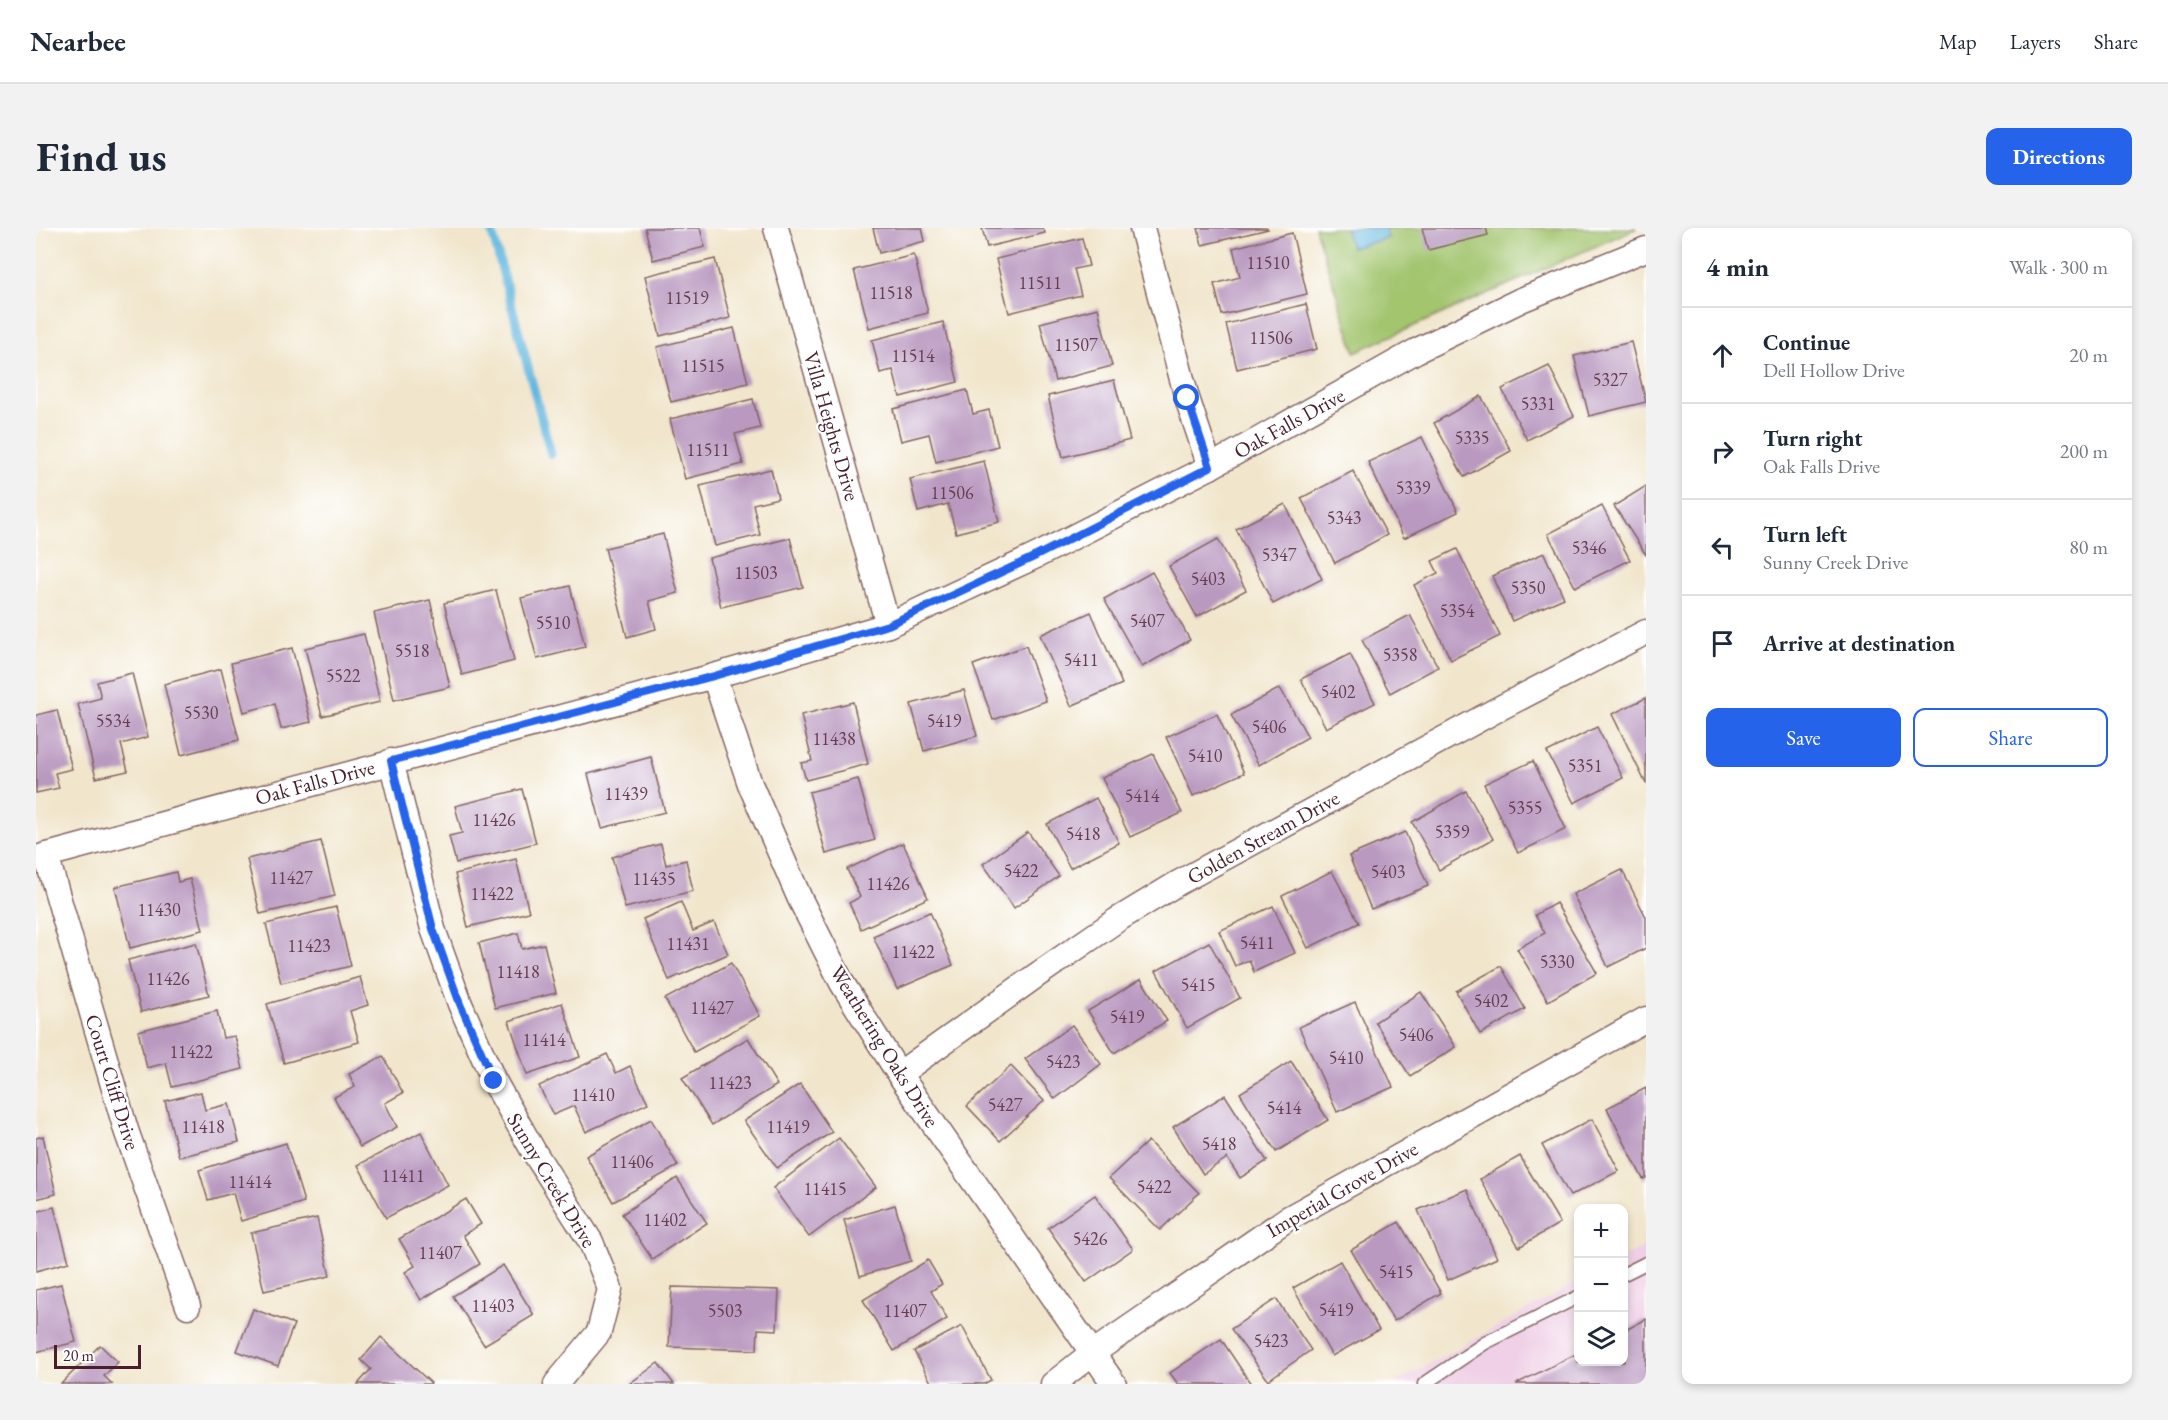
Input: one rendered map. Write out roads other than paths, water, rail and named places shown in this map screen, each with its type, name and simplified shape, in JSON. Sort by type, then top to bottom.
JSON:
[{"type":"street","name":"Villa Heights Drive","points":[[776,228],[888,625]]},
{"type":"street","points":[[1142,228],[1187,398],[1210,467]]},
{"type":"street","name":"Oak Falls Drive","points":[[41,857],[391,761],[714,676],[888,625],[1036,556],[1210,467],[1416,351],[1521,300],[1646,249]]},
{"type":"street","name":"Golden Stream Drive","points":[[899,1074],[1117,920],[1178,884],[1502,707],[1646,632]]},
{"type":"street","name":"Weathering Oaks Drive","points":[[714,676],[750,784],[800,899],[843,983],[899,1074],[1091,1354],[1114,1384]]},
{"type":"street","name":"Sunny Creek Drive","points":[[391,761],[433,929],[460,1004],[494,1081],[534,1152],[591,1242],[610,1289],[599,1332],[556,1384]]},
{"type":"street","name":"Court Cliff Drive","points":[[41,857],[126,1130],[188,1306]]},
{"type":"street","name":"Imperial Grove Drive","points":[[1053,1384],[1091,1354],[1287,1219],[1646,1019]]},
{"type":"lane","points":[[1628,1272],[1646,1263]]},
{"type":"lane","points":[[1424,1384],[1485,1343],[1574,1298]]},
{"type":"water","points":[[1345,228],[1385,228],[1388,238],[1351,248]]},
{"type":"waterway","points":[[491,228],[551,454]]}]
